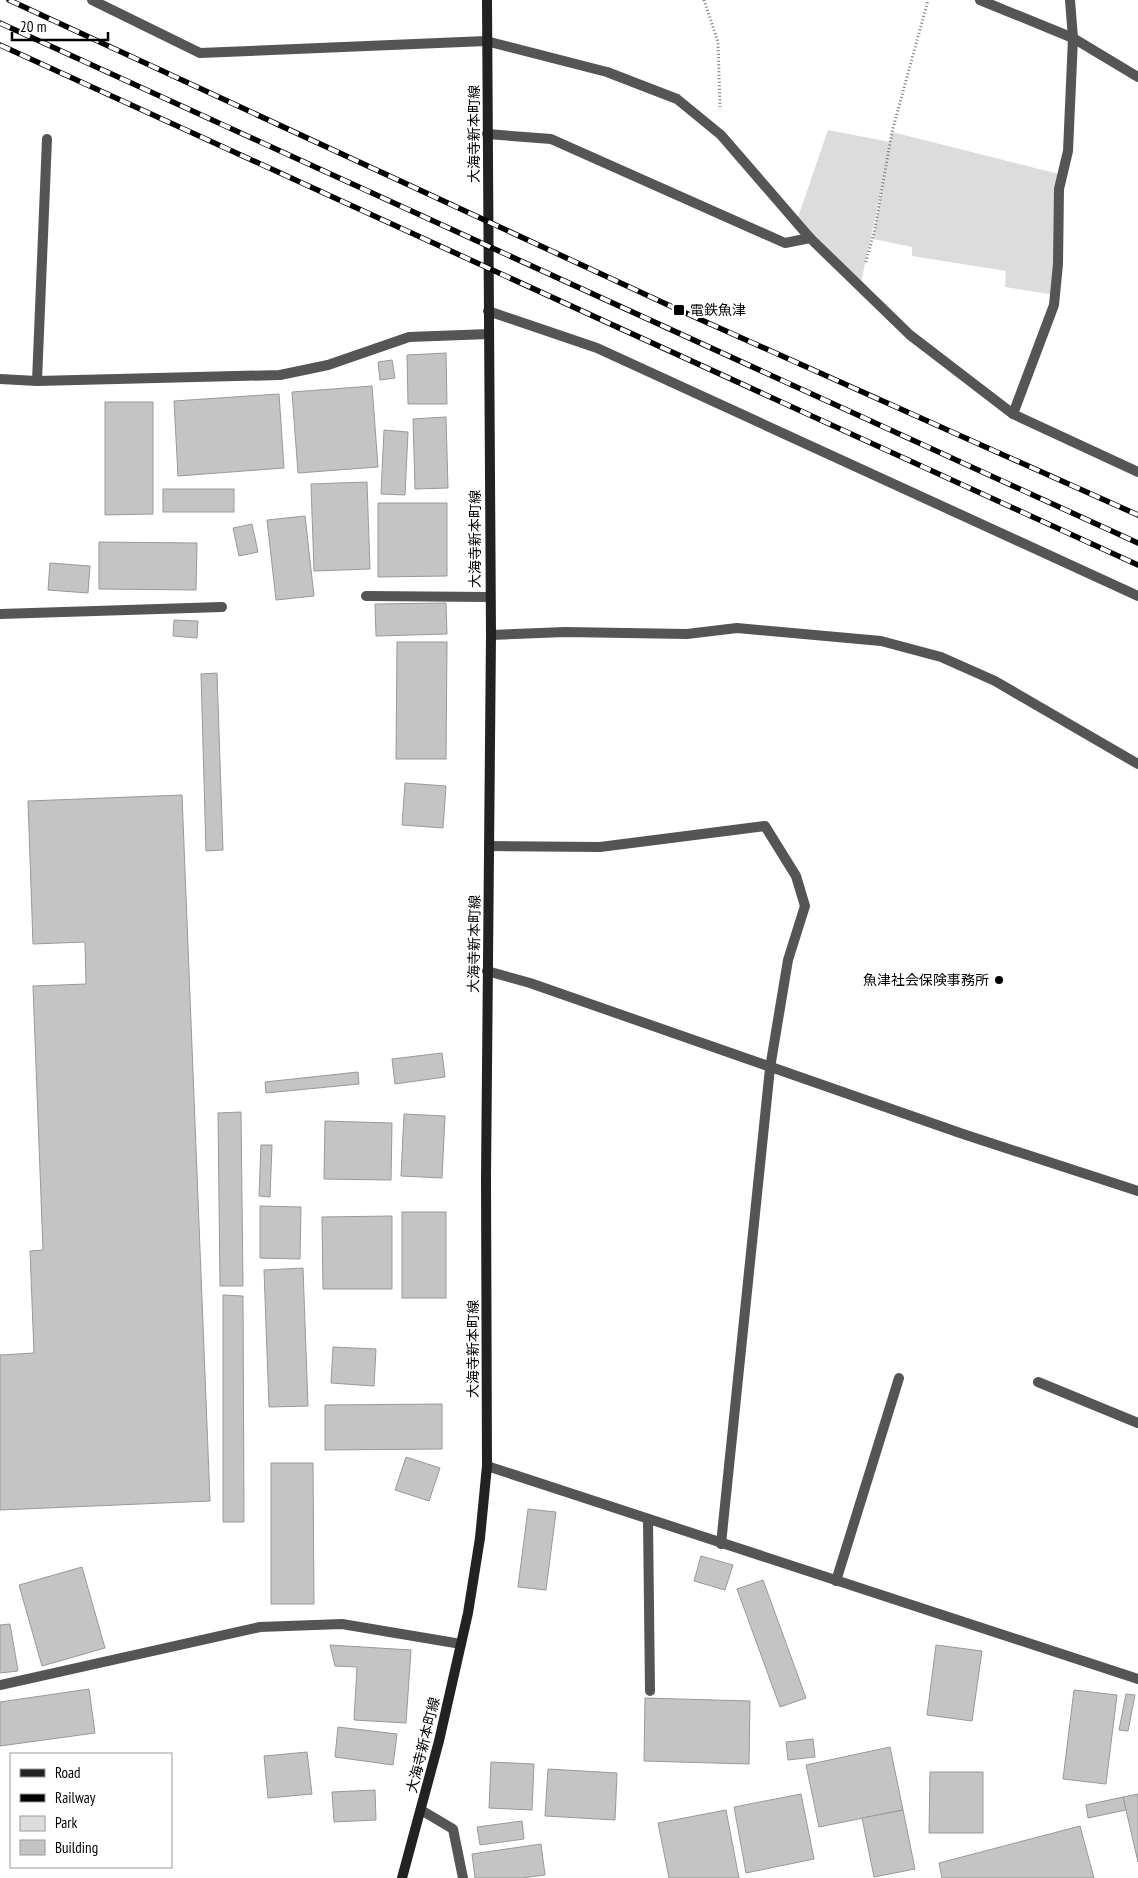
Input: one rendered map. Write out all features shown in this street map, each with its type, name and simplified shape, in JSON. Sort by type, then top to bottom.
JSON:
[{"type":"main road","name":"大海寺新本町線","points":[[402,1878],[421,1810],[461,1644],[480,1538],[487,1466],[491,634],[489,597],[486,41],[488,0]]},
{"type":"street","points":[[92,0],[200,54],[486,41],[607,72],[677,98],[721,135],[810,238],[910,335],[1013,414],[1138,472]]},
{"type":"street","points":[[980,0],[1073,38],[1138,77]]},
{"type":"street","points":[[1013,414],[1054,305],[1058,264],[1059,189],[1068,151],[1073,38],[1070,0]]},
{"type":"street","points":[[487,134],[550,138],[785,243],[810,238]]},
{"type":"street","points":[[37,381],[47,139]]},
{"type":"street","points":[[488,311],[597,348],[1138,596]]},
{"type":"street","points":[[0,379],[37,381],[280,375],[328,365],[409,337],[489,334]]},
{"type":"street","points":[[366,596],[489,597]]},
{"type":"street","points":[[0,614],[222,607]]},
{"type":"street","points":[[491,634],[566,632],[687,634],[737,628],[881,641],[941,657],[995,681],[1138,764]]},
{"type":"street","points":[[489,846],[600,847],[765,826],[796,876],[806,906],[788,960],[770,1068],[720,1544]]},
{"type":"street","points":[[488,972],[530,983],[770,1068],[1138,1191]]},
{"type":"street","points":[[836,1581],[899,1378]]},
{"type":"street","points":[[1038,1382],[1138,1423]]},
{"type":"street","points":[[487,1466],[720,1544],[1138,1679]]},
{"type":"street","points":[[648,1520],[650,1691]]},
{"type":"street","points":[[0,1685],[260,1627],[342,1624],[461,1644]]},
{"type":"street","points":[[421,1810],[453,1828],[463,1878]]},
{"type":"path","points":[[704,0],[718,42],[721,135]]},
{"type":"path","points":[[860,287],[876,228],[892,132],[928,0]]},
{"type":"green space","points":[[828,130],[890,142],[892,132],[1063,175],[1055,295],[1005,287],[1006,271],[912,256],[912,247],[873,239],[885,172],[860,287],[796,223]]},
{"type":"building","points":[[446,353],[447,404],[408,404],[407,355]]},
{"type":"building","points":[[392,360],[395,378],[380,380],[378,362]]},
{"type":"building","points":[[372,386],[378,467],[298,473],[292,392]]},
{"type":"building","points":[[279,394],[284,468],[178,476],[174,401]]},
{"type":"building","points":[[105,402],[153,402],[153,514],[105,515]]},
{"type":"building","points":[[446,417],[448,488],[415,489],[413,419]]},
{"type":"building","points":[[384,430],[408,432],[405,495],[381,494]]},
{"type":"building","points":[[367,482],[370,569],[314,571],[311,484]]},
{"type":"building","points":[[163,489],[234,489],[234,512],[163,512]]},
{"type":"building","points":[[378,503],[447,503],[447,576],[378,577]]},
{"type":"building","points":[[305,516],[314,596],[276,600],[267,520]]},
{"type":"building","points":[[252,524],[258,552],[239,556],[233,528]]},
{"type":"building","points":[[99,542],[197,543],[196,590],[99,589]]},
{"type":"building","points":[[50,563],[90,566],[88,593],[48,590]]},
{"type":"building","points":[[446,603],[447,634],[376,636],[375,604]]},
{"type":"building","points":[[174,620],[198,621],[197,638],[173,636]]},
{"type":"building","points":[[397,642],[447,642],[446,759],[396,759]]},
{"type":"building","points":[[217,673],[223,850],[206,851],[201,674]]},
{"type":"building","points":[[405,783],[446,786],[443,828],[402,825]]},
{"type":"building","points":[[182,795],[210,1501],[0,1510],[0,1355],[34,1353],[30,1251],[43,1250],[33,986],[86,984],[85,942],[33,944],[28,801]]},
{"type":"building","points":[[442,1053],[445,1077],[395,1084],[392,1059]]},
{"type":"building","points":[[358,1072],[359,1084],[266,1093],[265,1082]]},
{"type":"building","points":[[241,1112],[243,1286],[220,1286],[218,1113]]},
{"type":"building","points":[[404,1114],[445,1116],[442,1178],[401,1176]]},
{"type":"building","points":[[325,1121],[392,1123],[391,1180],[324,1179]]},
{"type":"building","points":[[261,1145],[272,1145],[270,1197],[259,1196]]},
{"type":"building","points":[[260,1206],[301,1207],[300,1259],[260,1258]]},
{"type":"building","points":[[402,1212],[446,1212],[446,1298],[402,1298]]},
{"type":"building","points":[[392,1216],[392,1289],[323,1289],[322,1217]]},
{"type":"building","points":[[303,1268],[308,1406],[269,1407],[264,1270]]},
{"type":"building","points":[[223,1295],[243,1296],[244,1522],[223,1522]]},
{"type":"building","points":[[333,1347],[376,1349],[374,1386],[331,1383]]},
{"type":"building","points":[[442,1404],[442,1449],[325,1450],[325,1405]]},
{"type":"building","points":[[406,1457],[440,1468],[429,1501],[395,1490]]},
{"type":"building","points":[[271,1463],[313,1463],[314,1604],[271,1604]]},
{"type":"building","points":[[528,1509],[556,1512],[546,1590],[518,1587]]},
{"type":"building","points":[[701,1556],[733,1565],[725,1590],[694,1581]]},
{"type":"building","points":[[82,1567],[105,1648],[42,1666],[19,1585]]},
{"type":"building","points":[[763,1580],[806,1698],[780,1707],[737,1589]]},
{"type":"building","points":[[10,1624],[18,1671],[0,1673],[0,1625]]},
{"type":"building","points":[[330,1645],[411,1650],[406,1723],[354,1720],[357,1667],[335,1666]]},
{"type":"building","points":[[936,1645],[982,1651],[972,1721],[927,1715]]},
{"type":"building","points":[[89,1689],[95,1733],[0,1746],[0,1702]]},
{"type":"building","points":[[1074,1690],[1117,1695],[1106,1784],[1063,1779]]},
{"type":"building","points":[[1126,1694],[1135,1695],[1128,1731],[1119,1730]]},
{"type":"building","points":[[645,1698],[750,1701],[749,1764],[644,1761]]},
{"type":"building","points":[[338,1727],[397,1734],[393,1765],[335,1757]]},
{"type":"building","points":[[813,1739],[815,1757],[788,1760],[786,1742]]},
{"type":"building","points":[[890,1747],[903,1810],[819,1827],[806,1765]]},
{"type":"building","points":[[307,1752],[312,1794],[268,1798],[264,1756]]},
{"type":"building","points":[[491,1762],[534,1764],[532,1810],[489,1808]]},
{"type":"building","points":[[548,1769],[617,1773],[615,1820],[545,1816]]},
{"type":"building","points":[[930,1772],[983,1772],[983,1833],[929,1833]]},
{"type":"building","points":[[375,1790],[376,1820],[334,1822],[332,1792]]},
{"type":"building","points":[[801,1794],[814,1859],[746,1873],[734,1807]]},
{"type":"building","points":[[1138,1794],[1138,1862],[1123,1797]]},
{"type":"building","points":[[1123,1797],[1126,1810],[1088,1818],[1086,1805]]},
{"type":"building","points":[[726,1810],[739,1878],[669,1878],[658,1823]]},
{"type":"building","points":[[903,1810],[915,1869],[874,1877],[862,1818]]},
{"type":"building","points":[[522,1821],[524,1839],[480,1845],[477,1827]]},
{"type":"building","points":[[1080,1826],[1094,1878],[942,1878],[939,1863]]},
{"type":"building","points":[[541,1844],[545,1875],[522,1878],[475,1878],[472,1854]]},
{"type":"railway","points":[[9,0],[679,310],[1138,515]]},
{"type":"railway","points":[[0,23],[1138,543]]},
{"type":"railway","points":[[0,45],[1138,565]]},
{"type":"place","name":"電鉄魚津","points":[[679,310]]},
{"type":"place","name":"魚津社会保険事務所","points":[[999,980]]}]
